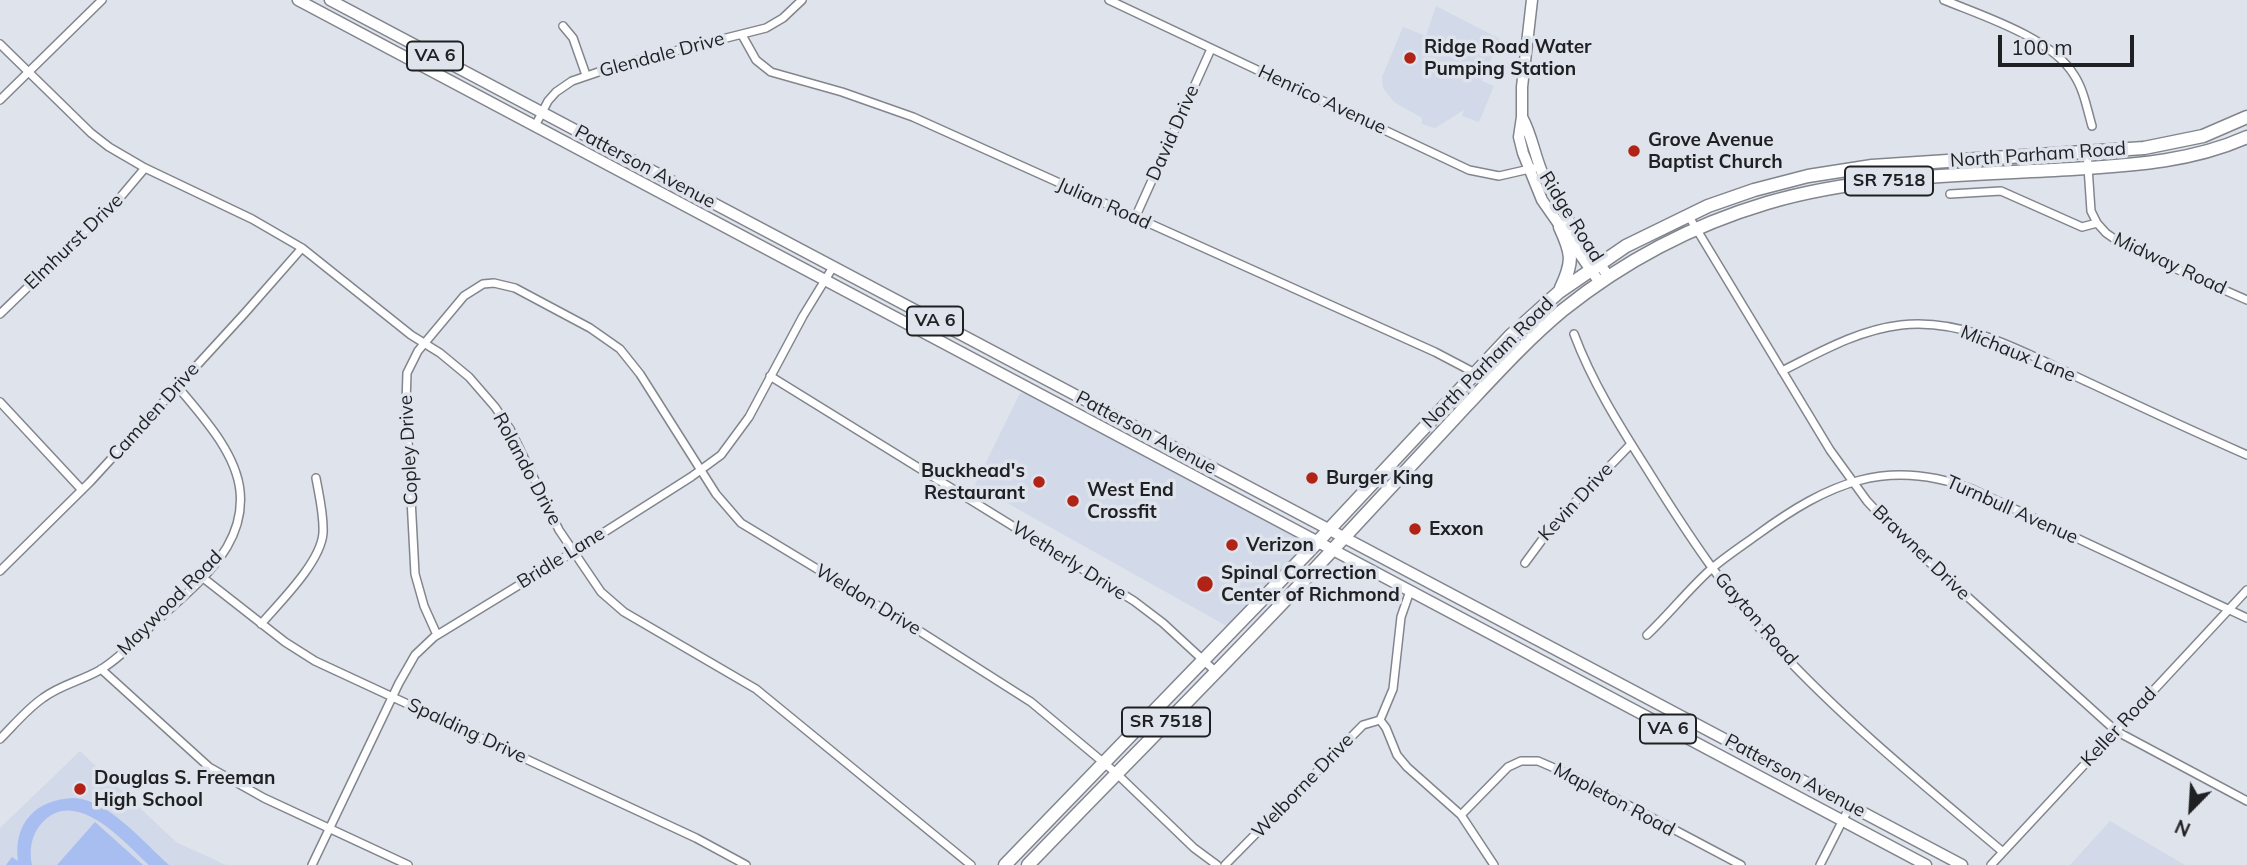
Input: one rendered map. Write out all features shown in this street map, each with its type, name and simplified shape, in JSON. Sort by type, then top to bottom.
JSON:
[{"type":"highway","name":"North Parham Road","points":[[1005,865],[1317,542],[1510,336],[1559,292],[1643,237],[1688,215],[1769,185],[1836,170],[2144,148],[2185,141],[2220,130],[2247,117]]},
{"type":"highway","name":"North Parham Road","points":[[1028,865],[1551,320],[1604,280],[1657,248],[1696,229],[1769,203],[1850,185],[2171,161],[2217,149],[2247,137]]},
{"type":"highway","points":[[1559,292],[1568,274],[1571,257],[1560,227]]},
{"type":"highway","points":[[1494,377],[1489,366],[1506,348],[1510,336]]},
{"type":"main road","name":"Patterson Avenue","points":[[298,0],[1926,865]]},
{"type":"main road","name":"Patterson Avenue","points":[[330,0],[1962,865]]},
{"type":"main road","name":"Ridge Road","points":[[1532,0],[1519,138],[1534,168],[1604,280]]},
{"type":"main road","name":"Ridge Road","points":[[1534,168],[1542,200],[1560,227],[1595,266]]},
{"type":"street","points":[[0,100],[102,0]]},
{"type":"street","name":"Glendale Drive","points":[[535,126],[556,92],[572,80],[699,44],[742,35],[773,24],[802,0]]},
{"type":"street","name":"Henrico Avenue","points":[[1108,0],[1469,170],[1499,176],[1534,168]]},
{"type":"street","points":[[1944,0],[1958,3],[2031,39],[2064,62],[2079,84],[2092,126]]},
{"type":"street","points":[[563,26],[573,38],[586,75]]},
{"type":"street","name":"Julian Road","points":[[742,35],[756,60],[771,72],[842,92],[913,117],[1435,352],[1475,373]]},
{"type":"street","name":"Rolando Drive","points":[[0,44],[91,133],[123,156],[252,219],[302,247],[411,335],[440,353],[468,377],[495,407],[510,429],[554,520],[573,552],[591,580],[614,604],[756,689],[971,865]]},
{"type":"street","name":"David Drive","points":[[1135,218],[1211,48]]},
{"type":"street","name":"Midway Road","points":[[2087,152],[2090,203],[2097,223],[2112,239],[2247,300]]},
{"type":"street","name":"Elmhurst Drive","points":[[0,314],[118,200],[145,168]]},
{"type":"street","name":"Midway Road","points":[[1950,194],[2001,191],[2082,227],[2097,223]]},
{"type":"street","name":"Brawner Drive","points":[[1688,215],[1819,433],[1867,500],[1917,554],[2116,731],[2247,802]]},
{"type":"street","name":"Camden Drive","points":[[0,571],[82,490],[285,269],[302,247]]},
{"type":"street","name":"Bridle Lane","points":[[312,865],[392,696],[415,655],[437,635],[573,552],[721,455],[736,438],[833,267]]},
{"type":"street","name":"Copley Drive","points":[[437,635],[424,606],[415,574],[407,373],[412,360],[464,296],[483,284],[494,283],[515,288],[553,308]]},
{"type":"street","name":"Weldon Drive","points":[[553,308],[613,344],[629,358],[700,470],[727,509],[741,523],[1031,702],[1116,773],[1194,848],[1217,865]]},
{"type":"street","name":"Michaux Lane","points":[[1782,371],[1873,330],[1904,324],[1942,326],[1987,337],[2011,347],[2247,455]]},
{"type":"street","name":"Gayton Road","points":[[1574,334],[1587,366],[1631,444],[1691,540],[1778,649],[1891,758],[2003,852]]},
{"type":"street","name":"Wetherly Drive","points":[[770,376],[1134,601],[1163,623],[1215,671]]},
{"type":"street","name":"Maywood Road","points":[[0,739],[43,698],[101,669],[125,650],[219,559],[234,533],[240,508],[240,492],[233,468],[220,443],[177,386]]},
{"type":"street","points":[[0,402],[82,490]]},
{"type":"street","name":"Kevin Drive","points":[[1525,563],[1553,525],[1631,444]]},
{"type":"street","name":"Turnbull Avenue","points":[[1647,635],[1712,569],[1782,517],[1811,499],[1852,480],[1897,475],[1916,475],[1955,483],[2247,618]]},
{"type":"street","points":[[261,624],[309,565],[321,544],[323,527],[316,478]]},
{"type":"street","name":"Spalding Drive","points":[[202,577],[261,624],[315,661],[696,838],[746,865]]},
{"type":"street","name":"Keller Road","points":[[1991,865],[2247,590]]},
{"type":"street","points":[[1410,591],[1401,617],[1393,689],[1380,720],[1406,767],[1461,815],[1494,865]]},
{"type":"street","points":[[101,669],[209,767],[243,788],[408,865]]},
{"type":"street","name":"Welborne Drive","points":[[1225,865],[1363,725],[1380,720]]},
{"type":"street","name":"Mapleton Road","points":[[1461,815],[1508,767],[1521,761],[1538,761],[1575,777],[1741,865]]},
{"type":"street","points":[[1820,865],[1850,806]]},
{"type":"shaded area","points":[[1436,6],[1500,39],[1482,81],[1494,86],[1479,122],[1462,116],[1464,110],[1435,128],[1422,124],[1422,118],[1394,102],[1383,88],[1382,77],[1403,27],[1426,36]]},
{"type":"shaded area","points":[[1020,393],[1047,395],[1318,542],[1232,629],[975,485]]},
{"type":"shaded area","name":"Douglas S. Freeman High School","points":[[80,751],[176,842],[226,865],[0,865],[0,828]]},
{"type":"shaded area","points":[[74,798],[100,806],[113,814],[169,865],[149,865],[99,821],[69,810],[54,813],[41,824],[32,843],[32,865],[6,865],[12,857],[18,861],[19,835],[38,808],[60,799]]},
{"type":"shaded area","points":[[2110,821],[2185,865],[2070,865]]},
{"type":"shaded area","points":[[95,822],[143,865],[57,865]]},
{"type":"place","name":"Ridge Road Water Pumping Station","points":[[1410,58]]},
{"type":"place","name":"Grove Avenue Baptist Church","points":[[1634,151]]},
{"type":"place","name":"Burger King","points":[[1312,478]]},
{"type":"place","name":"Buckhead's Restaurant","points":[[1039,482]]},
{"type":"place","name":"West End Crossfit","points":[[1073,501]]},
{"type":"place","name":"Exxon","points":[[1415,529]]},
{"type":"place","name":"Verizon","points":[[1232,545]]},
{"type":"place","name":"Spinal Correction Center of Richmond","points":[[1205,584]]},
{"type":"place","name":"Douglas S. Freeman High School","points":[[80,789]]}]
